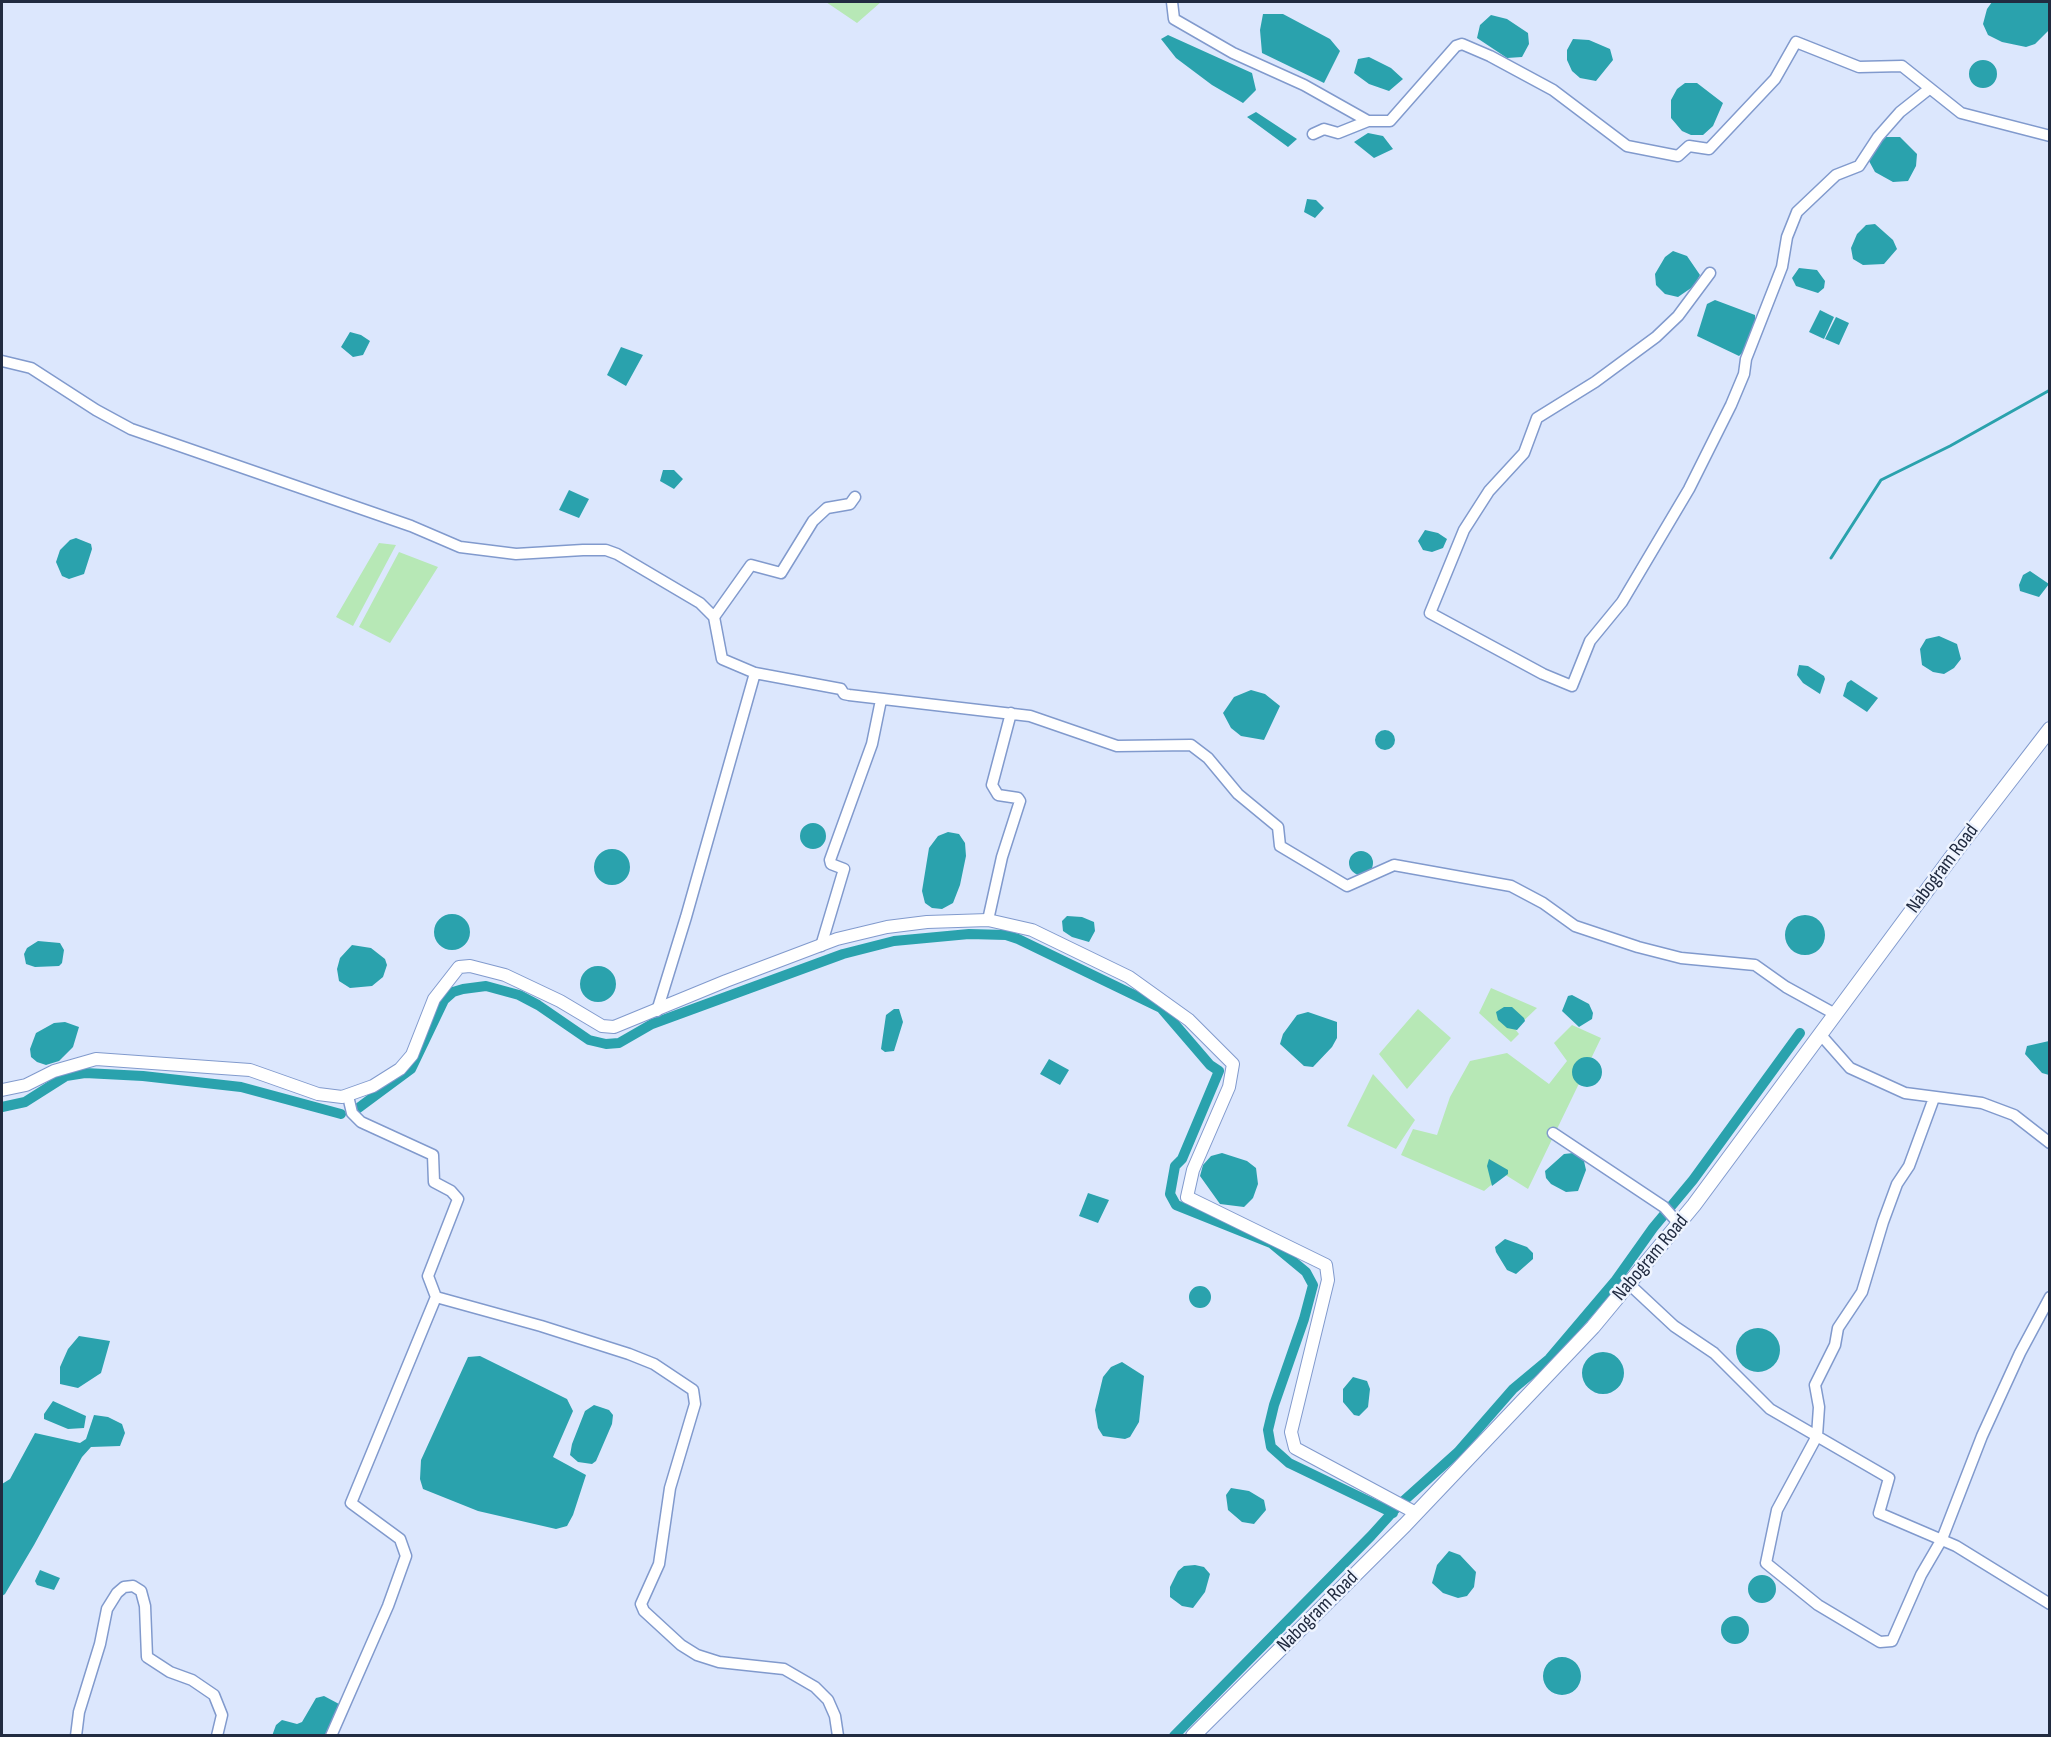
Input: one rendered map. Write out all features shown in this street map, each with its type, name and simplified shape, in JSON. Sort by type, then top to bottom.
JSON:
[{"type":"main road","name":"Nabogram Road","points":[[1193,1736],[1593,1328],[1820,1034],[2049,729]]},
{"type":"street","points":[[1170,2],[1174,19],[1233,53],[1304,85],[1368,121]]},
{"type":"street","points":[[1313,134],[1324,129],[1338,133],[1368,121],[1390,121],[1456,46],[1462,44],[1490,56],[1552,90],[1627,147],[1678,156],[1689,146],[1709,149],[1775,79],[1796,42],[1859,67],[1902,66],[1961,113],[2049,136]]},
{"type":"street","points":[[1710,273],[1678,316],[1656,337],[1595,382],[1537,418],[1524,453],[1489,491],[1464,530],[1430,613],[1543,675],[1572,686],[1590,641],[1622,602],[1689,489],[1731,405],[1744,374],[1746,359],[1782,267],[1787,237],[1797,212],[1836,175],[1859,166],[1878,137],[1929,89]]},
{"type":"street","points":[[2,361],[31,368],[96,410],[131,429],[411,526],[460,547],[516,554],[583,550],[606,550],[616,554],[682,591],[714,617],[722,659],[755,673],[840,688],[844,694],[881,700],[1030,716],[1117,746],[1191,746],[1208,758],[1238,794],[1278,827],[1280,846],[1347,886],[1394,865],[1511,886],[1543,903],[1575,926],[1638,947],[1681,958],[1755,965],[1786,987],[1835,1014]]},
{"type":"street","points":[[714,617],[751,565],[781,573],[813,521],[827,508],[850,504],[855,497]]},
{"type":"street","points":[[657,1011],[755,673]]},
{"type":"street","points":[[821,946],[844,869],[831,864],[830,860],[872,744],[881,700]]},
{"type":"street","points":[[988,920],[1002,857],[1020,801],[1018,798],[998,795],[992,785],[1011,713]]},
{"type":"street","points":[[2,1090],[26,1085],[54,1071],[96,1059],[250,1070],[318,1094],[348,1096],[373,1086],[400,1069],[412,1055],[434,999],[459,967],[470,966],[505,975],[560,1001],[602,1026],[614,1027],[726,981],[821,946],[887,927],[927,922],[988,920],[1032,930],[1129,977],[1189,1020],[1233,1064],[1228,1087],[1193,1170],[1188,1197],[1326,1265],[1328,1280],[1291,1432],[1295,1448],[1413,1511]]},
{"type":"street","points":[[1820,1034],[1850,1068],[1905,1093],[1982,1103],[2014,1115],[2049,1143]]},
{"type":"street","points":[[331,1736],[388,1606],[406,1556],[400,1539],[351,1503],[436,1297],[428,1276],[458,1199],[451,1191],[436,1185],[433,1180],[433,1155],[361,1122],[352,1113],[348,1096]]},
{"type":"street","points":[[1934,1098],[1909,1166],[1897,1184],[1862,1292],[1838,1328],[1835,1345],[1815,1385],[1819,1407],[1817,1436],[1777,1510],[1766,1563],[1805,1596],[1880,1642],[1892,1641],[1921,1575],[1942,1539],[1982,1436],[2049,1297]]},
{"type":"street","points":[[1553,1133],[1664,1207],[1676,1220]]},
{"type":"street","points":[[1629,1284],[1674,1326],[1713,1353],[1770,1409],[1889,1478],[1879,1513],[1942,1539],[2049,1604]]},
{"type":"street","points":[[436,1297],[541,1326],[629,1354],[654,1364],[693,1390],[695,1404],[670,1488],[659,1564],[641,1604],[644,1611],[681,1645],[697,1655],[719,1662],[784,1669],[815,1687],[828,1700],[838,1725],[838,1736]]},
{"type":"street","points":[[76,1736],[79,1712],[100,1644],[107,1609],[117,1593],[124,1587],[133,1586],[141,1591],[145,1606],[147,1657],[170,1672],[192,1680],[214,1695],[222,1715],[217,1736]]},
{"type":"green space","points":[[826,2],[881,2],[857,23]]},
{"type":"green space","points":[[379,543],[396,545],[353,626],[336,617]]},
{"type":"green space","points":[[399,552],[438,567],[390,643],[359,627]]},
{"type":"green space","points":[[1491,988],[1537,1008],[1515,1029],[1519,1034],[1511,1042],[1479,1013]]},
{"type":"green space","points":[[1418,1009],[1451,1038],[1407,1089],[1379,1054]]},
{"type":"green space","points":[[1572,1025],[1601,1038],[1528,1189],[1504,1174],[1484,1191],[1401,1155],[1413,1129],[1437,1135],[1450,1097],[1470,1061],[1507,1053],[1549,1084],[1567,1061],[1554,1043]]},
{"type":"green space","points":[[1373,1074],[1415,1120],[1396,1149],[1347,1126]]},
{"type":"water","points":[[1992,2],[2048,2],[2049,30],[2035,44],[2026,47],[2002,42],[1988,35],[1983,24],[1987,9]]},
{"type":"water","points":[[1263,14],[1283,14],[1330,39],[1340,51],[1324,83],[1262,53],[1260,30]]},
{"type":"water","points":[[1491,15],[1507,19],[1528,33],[1529,44],[1522,57],[1507,58],[1477,38],[1480,25]]},
{"type":"water","points":[[1168,35],[1252,73],[1256,90],[1243,103],[1212,85],[1176,58],[1161,39]]},
{"type":"water","points":[[1573,39],[1589,40],[1610,49],[1613,60],[1596,81],[1580,78],[1572,71],[1567,60],[1567,50]]},
{"type":"water","points":[[1369,57],[1391,68],[1403,79],[1389,91],[1369,84],[1354,73],[1358,59]]},
{"type":"water","points":[[1983,60],[1993,64],[1997,74],[1993,84],[1983,88],[1973,84],[1969,74],[1973,64]]},
{"type":"water","points":[[1685,83],[1697,83],[1723,103],[1713,126],[1703,135],[1691,135],[1682,131],[1671,118],[1671,100],[1677,89]]},
{"type":"water","points":[[1256,112],[1297,139],[1288,147],[1247,117]]},
{"type":"water","points":[[1368,133],[1383,136],[1393,149],[1374,158],[1354,142]]},
{"type":"water","points":[[1886,137],[1900,137],[1917,154],[1916,166],[1908,181],[1893,182],[1875,172],[1869,161],[1875,148]]},
{"type":"water","points":[[1307,199],[1316,200],[1324,208],[1315,218],[1304,212]]},
{"type":"water","points":[[1875,224],[1893,240],[1897,249],[1884,264],[1863,265],[1853,259],[1851,248],[1857,234],[1866,225]]},
{"type":"water","points":[[1673,251],[1687,256],[1700,275],[1694,286],[1678,297],[1665,294],[1656,285],[1655,274],[1665,257]]},
{"type":"water","points":[[1799,268],[1817,270],[1825,281],[1824,288],[1818,293],[1796,286],[1792,278]]},
{"type":"water","points":[[1715,300],[1755,315],[1755,323],[1744,351],[1739,356],[1697,336],[1707,304]]},
{"type":"water","points":[[1820,310],[1834,317],[1824,339],[1809,332]]},
{"type":"water","points":[[1836,317],[1849,323],[1839,345],[1825,339]]},
{"type":"water","points":[[350,332],[370,341],[363,355],[353,357],[341,347]]},
{"type":"water","points":[[621,347],[643,355],[626,386],[607,375]]},
{"type":"water","points":[[663,470],[674,470],[683,479],[674,489],[660,481]]},
{"type":"water","points":[[569,490],[589,499],[579,518],[559,510]]},
{"type":"water","points":[[1425,530],[1438,533],[1447,539],[1443,548],[1432,552],[1423,550],[1418,541]]},
{"type":"water","points":[[76,538],[91,544],[92,549],[84,574],[69,579],[62,576],[56,562],[60,550],[70,540]]},
{"type":"water","points":[[2030,571],[2049,584],[2039,597],[2020,591],[2019,585],[2023,575]]},
{"type":"water","points":[[1939,636],[1957,644],[1961,659],[1954,668],[1944,674],[1933,672],[1922,665],[1920,649],[1926,639]]},
{"type":"water","points":[[1799,665],[1808,666],[1824,676],[1820,694],[1803,683],[1797,675]]},
{"type":"water","points":[[1851,680],[1878,698],[1867,712],[1843,696],[1847,683]]},
{"type":"water","points":[[1251,690],[1265,694],[1280,706],[1264,740],[1241,736],[1231,728],[1223,713],[1234,697]]},
{"type":"water","points":[[1385,730],[1392,733],[1395,740],[1392,747],[1385,750],[1378,747],[1375,740],[1378,733]]},
{"type":"water","points":[[813,823],[822,827],[826,836],[822,845],[813,849],[804,845],[800,836],[804,827]]},
{"type":"water","points":[[948,832],[959,834],[965,843],[966,856],[960,885],[953,903],[942,909],[932,908],[925,903],[922,891],[929,848],[938,836]]},
{"type":"water","points":[[612,849],[625,854],[630,867],[625,880],[612,885],[599,880],[594,867],[599,854]]},
{"type":"water","points":[[1361,851],[1366,852],[1372,858],[1372,868],[1366,874],[1361,875],[1356,874],[1350,868],[1349,863],[1350,858],[1356,852]]},
{"type":"water","points":[[452,914],[465,919],[470,932],[465,945],[452,950],[439,945],[434,932],[439,919]]},
{"type":"water","points":[[1805,915],[1813,916],[1819,921],[1824,927],[1824,943],[1819,949],[1813,954],[1805,955],[1797,954],[1791,949],[1786,943],[1785,935],[1786,927],[1791,921],[1797,916]]},
{"type":"water","points":[[1067,916],[1082,917],[1094,922],[1095,931],[1089,942],[1072,937],[1063,931],[1062,921]]},
{"type":"water","points":[[38,941],[60,943],[64,950],[62,963],[59,966],[35,967],[26,964],[24,954],[27,948]]},
{"type":"water","points":[[352,945],[371,948],[385,959],[387,965],[383,977],[372,986],[350,988],[339,981],[337,969],[340,958]]},
{"type":"water","points":[[598,966],[611,971],[616,984],[611,997],[598,1002],[585,997],[580,984],[585,971]]},
{"type":"water","points":[[1572,995],[1589,1004],[1593,1013],[1592,1019],[1579,1027],[1562,1011],[1568,996]]},
{"type":"water","points":[[1504,1007],[1512,1007],[1524,1018],[1525,1021],[1517,1030],[1507,1028],[1498,1020],[1496,1012]]},
{"type":"water","points":[[894,1009],[899,1009],[903,1022],[894,1051],[885,1052],[881,1049],[886,1015]]},
{"type":"water","points":[[1308,1012],[1337,1022],[1337,1038],[1332,1047],[1313,1067],[1304,1066],[1280,1044],[1283,1034],[1297,1015]]},
{"type":"water","points":[[65,1022],[79,1027],[73,1047],[59,1061],[46,1065],[37,1062],[31,1057],[30,1049],[36,1033],[54,1023]]},
{"type":"water","points":[[2050,1041],[2049,1075],[2042,1073],[2025,1054],[2027,1046]]},
{"type":"water","points":[[1587,1057],[1598,1061],[1602,1072],[1598,1083],[1587,1087],[1576,1083],[1572,1072],[1576,1061]]},
{"type":"water","points":[[1049,1059],[1069,1070],[1060,1085],[1040,1074]]},
{"type":"water","points":[[1222,1153],[1247,1161],[1256,1168],[1258,1184],[1253,1198],[1244,1207],[1220,1204],[1200,1176],[1203,1165],[1211,1156]]},
{"type":"water","points":[[1573,1153],[1584,1161],[1586,1170],[1578,1191],[1566,1192],[1551,1184],[1546,1178],[1545,1171],[1564,1154]]},
{"type":"water","points":[[1489,1159],[1508,1170],[1508,1174],[1492,1186],[1487,1166]]},
{"type":"water","points":[[1088,1193],[1109,1200],[1098,1223],[1079,1216]]},
{"type":"water","points":[[1505,1239],[1527,1247],[1533,1253],[1533,1259],[1516,1274],[1507,1270],[1496,1252],[1495,1247]]},
{"type":"water","points":[[1200,1286],[1208,1289],[1211,1297],[1208,1305],[1200,1308],[1192,1305],[1189,1297],[1192,1289]]},
{"type":"water","points":[[1758,1328],[1774,1334],[1780,1350],[1774,1366],[1758,1372],[1742,1366],[1736,1350],[1742,1334]]},
{"type":"water","points":[[79,1336],[110,1341],[101,1373],[78,1388],[60,1384],[60,1367],[68,1349]]},
{"type":"water","points":[[1603,1352],[1611,1353],[1618,1358],[1623,1365],[1623,1381],[1618,1388],[1611,1393],[1603,1394],[1595,1393],[1588,1388],[1583,1381],[1582,1373],[1583,1365],[1588,1358],[1595,1353]]},
{"type":"water","points":[[480,1356],[567,1399],[573,1411],[553,1457],[586,1475],[567,1526],[556,1529],[478,1511],[423,1489],[420,1479],[421,1460],[468,1357]]},
{"type":"water","points":[[1122,1362],[1144,1376],[1139,1422],[1130,1437],[1125,1439],[1103,1436],[1098,1428],[1095,1410],[1103,1377],[1111,1367]]},
{"type":"water","points":[[1353,1377],[1367,1381],[1370,1389],[1368,1407],[1359,1416],[1354,1415],[1343,1402],[1343,1389]]},
{"type":"water","points":[[53,1401],[86,1416],[84,1428],[68,1429],[44,1419],[44,1414]]},
{"type":"water","points":[[594,1405],[609,1410],[613,1415],[612,1424],[596,1461],[592,1464],[578,1462],[570,1455],[572,1444],[585,1411]]},
{"type":"water","points":[[94,1415],[108,1417],[122,1424],[125,1433],[120,1446],[91,1447],[82,1457],[34,1545],[2,1596],[2,1484],[10,1479],[35,1433],[80,1443],[86,1439]]},
{"type":"water","points":[[1231,1488],[1249,1491],[1264,1500],[1266,1510],[1254,1524],[1242,1522],[1228,1510],[1226,1495]]},
{"type":"water","points":[[1449,1551],[1460,1555],[1476,1572],[1474,1587],[1467,1596],[1458,1598],[1443,1593],[1432,1583],[1437,1565]]},
{"type":"water","points":[[1184,1566],[1204,1567],[1210,1574],[1205,1592],[1193,1608],[1182,1606],[1170,1597],[1170,1587],[1178,1571]]},
{"type":"water","points":[[40,1570],[60,1578],[54,1590],[37,1585],[35,1581]]},
{"type":"water","points":[[1762,1575],[1772,1579],[1776,1589],[1772,1599],[1762,1603],[1752,1599],[1748,1589],[1752,1579]]},
{"type":"water","points":[[1735,1616],[1745,1620],[1749,1630],[1745,1640],[1735,1644],[1725,1640],[1721,1630],[1725,1620]]},
{"type":"water","points":[[1562,1657],[1576,1662],[1581,1676],[1576,1690],[1562,1695],[1548,1690],[1543,1676],[1548,1662]]},
{"type":"water","points":[[324,1696],[339,1704],[325,1735],[272,1736],[276,1725],[282,1720],[297,1724],[302,1722],[316,1698]]},
{"type":"waterway","points":[[1831,558],[1881,480],[1950,446],[2050,390]]},
{"type":"waterway","points":[[357,1109],[411,1069],[444,1000],[453,992],[463,989],[486,986],[519,995],[538,1005],[589,1040],[606,1044],[619,1043],[652,1024],[843,954],[894,941],[969,934],[1006,935],[1018,939],[1161,1008],[1210,1065],[1219,1071],[1182,1159],[1175,1166],[1170,1194],[1176,1205],[1271,1243],[1306,1272],[1313,1285],[1304,1319],[1274,1405],[1268,1430],[1271,1447],[1289,1463],[1393,1513]]},
{"type":"waterway","points":[[1174,1736],[1399,1505],[1458,1452],[1513,1389],[1549,1359],[1616,1280],[1653,1228],[1693,1180],[1800,1033]]},
{"type":"waterway","points":[[2,1107],[25,1102],[66,1076],[85,1073],[143,1076],[241,1087],[341,1114]]}]
